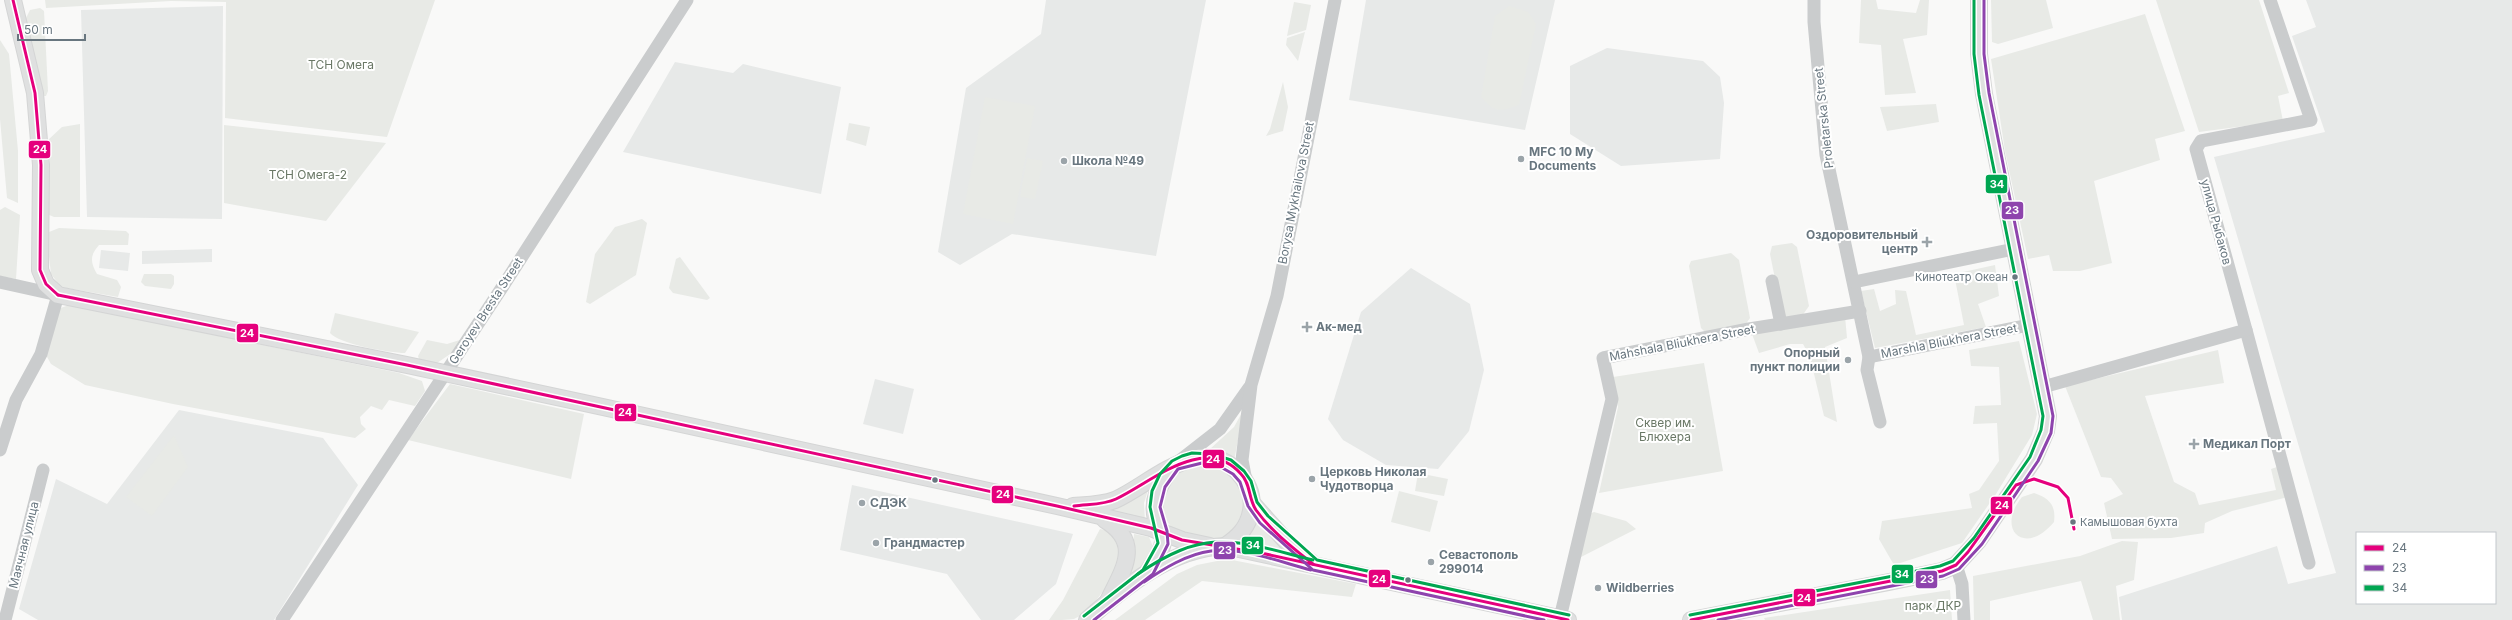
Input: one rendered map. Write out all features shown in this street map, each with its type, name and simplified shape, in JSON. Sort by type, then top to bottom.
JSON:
[{"type":"main road","points":[[13,0],[35,93],[41,165],[40,270],[46,284],[58,295],[445,374],[1057,506],[1218,546],[1315,565],[1564,619]]},
{"type":"main road","points":[[1691,620],[1942,571],[1956,565],[1978,541],[1999,511],[2042,442],[2048,416],[1984,94],[1979,54],[1979,0]]},
{"type":"main road","points":[[1057,506],[1092,505],[1114,500],[1170,469],[1195,458],[1205,457],[1221,461],[1235,468],[1246,480],[1252,503],[1249,520],[1239,536],[1218,546],[1148,572],[1087,620]]},
{"type":"main road","points":[[1148,572],[1162,547],[1164,533],[1156,519],[1155,502],[1159,486],[1170,469]]},
{"type":"main road","points":[[1252,503],[1294,550],[1315,565]]},
{"type":"main road","points":[[1101,517],[1117,527],[1127,540],[1126,560],[1108,602]]},
{"type":"street","name":"Geroyev Bresta Street","points":[[282,620],[445,374],[687,0]]},
{"type":"street","name":"Borysa Mykhailova Street","points":[[1246,480],[1242,460],[1251,385],[1277,296],[1335,0]]},
{"type":"street","name":"Proletarska Street","points":[[1814,0],[1814,22],[1826,155],[1869,357],[1867,370],[1880,422]]},
{"type":"street","name":"улица Рыбаков","points":[[2246,330],[2196,149],[2200,141],[2311,120],[2270,0]]},
{"type":"street","points":[[1854,282],[2014,249]]},
{"type":"street","points":[[1772,281],[1781,324]]},
{"type":"street","points":[[0,282],[58,295],[41,354],[16,400],[0,450]]},
{"type":"street","name":"Mahshala Bliukhera Street","points":[[1564,619],[1612,399],[1603,358],[1781,324],[1860,311]]},
{"type":"street","name":"Marshla Bliukhera Street","points":[[1869,357],[2029,325]]},
{"type":"street","points":[[2043,387],[2246,330],[2309,563]]},
{"type":"street","name":"Borysa Mykhailova Street","points":[[1170,469],[1220,429],[1251,385]]},
{"type":"street","name":"Маячная улица","points":[[5,620],[43,470]]},
{"type":"street","points":[[1956,565],[1962,584],[1964,620]]},
{"type":"shaded area","name":"Школа №49","points":[[1046,0],[1206,0],[1156,256],[1012,234],[960,265],[938,252],[966,88],[1041,34]]},
{"type":"shaded area","points":[[1366,0],[1555,0],[1525,130],[1349,100]]},
{"type":"shaded area","points":[[2306,0],[2512,0],[2512,620],[2122,620],[2119,597],[2277,546],[2288,584],[2336,573],[2214,157],[2325,132],[2292,36],[2316,27]]},
{"type":"shaded area","points":[[223,6],[222,219],[87,217],[81,10]]},
{"type":"shaded area","points":[[1607,48],[1703,61],[1720,77],[1724,103],[1720,159],[1621,166],[1570,134],[1570,66]]},
{"type":"shaded area","points":[[675,62],[733,73],[743,64],[841,87],[821,194],[623,152]]},
{"type":"shaded area","points":[[212,249],[212,262],[142,264],[142,251]]},
{"type":"shaded area","points":[[101,250],[130,253],[128,271],[99,268]]},
{"type":"shaded area","points":[[1411,268],[1470,304],[1484,370],[1469,431],[1438,469],[1386,465],[1343,440],[1328,419],[1361,312]]},
{"type":"shaded area","points":[[875,379],[914,389],[903,434],[863,424]]},
{"type":"shaded area","points":[[179,410],[323,438],[358,485],[274,620],[38,620],[19,609],[56,479],[107,504]]},
{"type":"shaded area","points":[[852,485],[1073,534],[1056,584],[1014,620],[981,620],[947,574],[840,550]]},
{"type":"green space","name":"ТСН Омега","points":[[45,0],[435,0],[387,137],[225,118],[226,2],[171,1],[46,8]]},
{"type":"green space","points":[[1861,0],[1876,0],[1878,9],[1916,13],[1920,0],[1929,0],[1927,35],[1903,39],[1916,93],[1885,95],[1881,45],[1859,43]]},
{"type":"green space","points":[[1991,0],[2046,0],[2053,28],[1998,44],[1992,42]]},
{"type":"green space","points":[[2156,0],[2259,0],[2289,93],[2278,96],[2283,121],[2199,132]]},
{"type":"green space","points":[[1294,2],[1311,5],[1306,30],[1287,36]]},
{"type":"green space","points":[[1509,6],[1528,12],[1536,24],[1519,105],[1498,110],[1490,106],[1481,97],[1495,16]]},
{"type":"green space","points":[[40,8],[44,11],[48,91],[46,96],[42,96],[25,20],[30,10]]},
{"type":"green space","points":[[2145,14],[2185,131],[2155,139],[2160,160],[2094,181],[2112,263],[2080,271],[2053,271],[2049,255],[2028,259],[2005,151],[1991,59]]},
{"type":"green space","points":[[1305,32],[1298,61],[1286,45],[1287,38]]},
{"type":"green space","points":[[0,40],[9,54],[18,151],[18,203],[7,198],[0,119]]},
{"type":"green space","points":[[1283,82],[1288,107],[1283,131],[1266,136],[1270,129]]},
{"type":"green space","points":[[985,97],[1035,106],[1013,224],[963,214]]},
{"type":"green space","points":[[1936,104],[1939,122],[1887,131],[1880,107]]},
{"type":"green space","points":[[849,123],[870,127],[866,146],[846,140]]},
{"type":"green space","points":[[80,124],[80,217],[54,217],[47,214],[50,159],[47,141],[62,127]]},
{"type":"green space","name":"ТСН Омега-2","points":[[224,125],[386,143],[326,221],[224,203]]},
{"type":"green space","points":[[1027,158],[1043,161],[1035,199],[1020,197]]},
{"type":"green space","points":[[5,207],[20,215],[16,279],[0,276],[0,210]]},
{"type":"green space","points":[[642,219],[647,223],[636,275],[590,304],[586,302],[595,254],[615,227]]},
{"type":"green space","points":[[59,228],[126,231],[129,234],[128,245],[99,245],[94,252],[92,259],[93,266],[97,274],[117,280],[121,287],[118,297],[61,287],[51,274],[47,239],[49,232]]},
{"type":"green space","points":[[1792,243],[1797,247],[1809,306],[1802,316],[1788,319],[1782,313],[1770,254],[1772,246]]},
{"type":"green space","points":[[1731,253],[1739,260],[1750,318],[1745,325],[1707,334],[1701,328],[1689,266],[1691,261]]},
{"type":"green space","points":[[680,257],[710,298],[707,300],[673,293],[669,288],[676,259]]},
{"type":"green space","points":[[1995,265],[1999,296],[1978,304],[1986,327],[1875,348],[1861,291],[1874,289],[1880,311],[1896,304],[1895,290],[1906,291],[1916,335],[1964,325],[1954,274]]},
{"type":"green space","points":[[144,274],[171,274],[174,276],[174,284],[171,289],[145,286],[141,282]]},
{"type":"green space","points":[[69,305],[399,373],[422,381],[425,391],[415,406],[389,400],[382,410],[371,406],[360,417],[361,424],[366,429],[355,438],[173,404],[85,385],[51,364],[42,348],[58,309]]},
{"type":"green space","points":[[335,313],[419,332],[405,353],[365,347],[343,341],[330,333]]},
{"type":"green space","points":[[1845,316],[1847,338],[1825,347],[1837,422],[1824,416],[1810,357],[1803,344],[1790,344],[1759,353],[1752,334]]},
{"type":"green space","points":[[463,339],[456,350],[437,363],[419,359],[418,356],[427,340],[447,344]]},
{"type":"green space","points":[[2019,341],[2037,414],[2032,435],[1996,494],[1962,543],[1894,565],[1879,539],[1882,521],[1972,508],[1969,494],[1979,490],[1999,461],[1997,423],[1973,424],[1975,406],[2001,405],[1999,367],[1971,366],[1969,350]]},
{"type":"green space","points":[[2218,350],[2224,383],[2145,396],[2174,482],[2195,493],[2199,505],[2276,490],[2271,469],[2280,466],[2288,497],[2232,511],[2205,523],[2204,533],[2171,538],[2112,539],[2104,503],[2123,494],[2111,478],[2101,477],[2065,386]]},
{"type":"green space","name":"Сквер им. Блюхера","points":[[1704,363],[1723,471],[1599,493],[1618,407],[1613,377]]},
{"type":"green space","points":[[450,384],[584,414],[571,479],[408,440]]},
{"type":"green space","points":[[1244,409],[1234,461],[1209,450],[1234,427]]},
{"type":"green space","points":[[174,435],[188,467],[152,516],[126,497]]},
{"type":"green space","points":[[1212,464],[1226,471],[1236,480],[1242,490],[1244,500],[1242,512],[1237,522],[1229,533],[1218,543],[1175,532],[1160,512],[1166,488],[1174,475],[1188,468]]},
{"type":"green space","points":[[1418,473],[1448,479],[1444,496],[1415,491]]},
{"type":"green space","points":[[1149,487],[1144,503],[1145,521],[1106,513]]},
{"type":"green space","points":[[1399,491],[1438,501],[1430,532],[1391,522]]},
{"type":"green space","points":[[2034,493],[2044,497],[2051,503],[2054,511],[2054,522],[2043,532],[2033,538],[2024,538],[2017,535],[2013,529],[2012,520],[2014,509],[2022,497]]},
{"type":"green space","points":[[1594,512],[1626,521],[1636,529],[1581,557],[1579,556],[1587,515]]},
{"type":"green space","points":[[1254,520],[1286,552],[1242,543]]},
{"type":"green space","points":[[1100,529],[1113,532],[1120,544],[1120,555],[1117,565],[1106,587],[1090,607],[1074,619],[1049,620],[1063,600]]},
{"type":"green space","points":[[1134,534],[1149,537],[1154,549],[1144,567],[1123,584],[1132,563]]},
{"type":"green space","points":[[2122,541],[2138,542],[2134,580],[2116,586],[2120,620],[2093,620],[2081,581],[1990,601],[1990,620],[1974,620],[1973,576],[2080,556]]},
{"type":"green space","points":[[1227,559],[1356,584],[1352,597],[1202,581],[1145,620],[1115,620],[1177,574],[1197,565]]},
{"type":"green space","name":"парк ДКР","points":[[1950,590],[1952,620],[1765,620],[1764,618]]},
{"type":"transit line","name":"24","points":[[13,0],[35,93],[41,165],[40,270],[46,284],[58,295]]},
{"type":"transit line","name":"34","points":[[1690,615],[1888,577],[1940,566],[1953,561],[1974,538],[2030,457],[2041,430],[2043,416],[1979,95],[1974,54],[1974,0]]},
{"type":"transit line","name":"23","points":[[1718,620],[1943,576],[1959,569],[1982,544],[2038,461],[2051,433],[2053,416],[1989,93],[1984,54],[1984,0]]},
{"type":"transit line","name":"24","points":[[58,295],[407,365],[1057,506],[1151,528],[1182,540],[1261,553],[1568,620]]},
{"type":"transit line","name":"34","points":[[1084,616],[1143,570],[1158,543],[1150,507],[1152,491],[1160,474],[1172,461],[1192,453],[1212,454],[1231,460],[1244,471],[1251,481],[1257,502],[1268,516],[1317,560],[1569,615]]},
{"type":"transit line","name":"24","points":[[1074,506],[1111,501],[1178,465],[1195,459],[1211,458],[1226,463],[1241,474],[1248,487],[1253,505],[1262,518],[1283,539],[1313,564]]},
{"type":"transit line","name":"23","points":[[1094,620],[1153,574],[1168,544],[1167,531],[1160,507],[1165,487],[1178,469],[1202,463],[1219,466],[1233,474],[1240,482],[1248,506],[1260,523],[1313,570],[1544,620]]},
{"type":"transit line","name":"24","points":[[1691,620],[1942,571],[1956,565],[1968,552],[2016,485],[2034,479],[2058,487],[2068,498],[2074,529]]},
{"type":"transit line","name":"34","points":[[1138,574],[1162,559],[1184,549],[1204,543],[1243,543],[1313,560]]},
{"type":"transit line","name":"23","points":[[1144,582],[1167,567],[1193,555],[1223,550],[1249,553],[1311,570]]},
{"type":"place","name":"MFC 10 My Documents","points":[[1521,159]]},
{"type":"place","name":"Школа №49","points":[[1064,161]]},
{"type":"place","name":"Оздоровительный центр","points":[[1927,242]]},
{"type":"place","name":"Кинотеатр Океан","points":[[2015,277]]},
{"type":"place","name":"Ак-мед","points":[[1307,327]]},
{"type":"place","name":"Опорный пункт полиции","points":[[1848,360]]},
{"type":"place","name":"Медикал Порт","points":[[2194,444]]},
{"type":"place","name":"Церковь Николая Чудотворца","points":[[1312,479]]},
{"type":"place","name":"СДЭК","points":[[862,503]]},
{"type":"place","name":"Камышовая бухта","points":[[2073,522]]},
{"type":"place","name":"Грандмастер","points":[[876,543]]},
{"type":"place","name":"Севастополь 299014","points":[[1431,562]]},
{"type":"place","name":"Wildberries","points":[[1598,588]]}]
